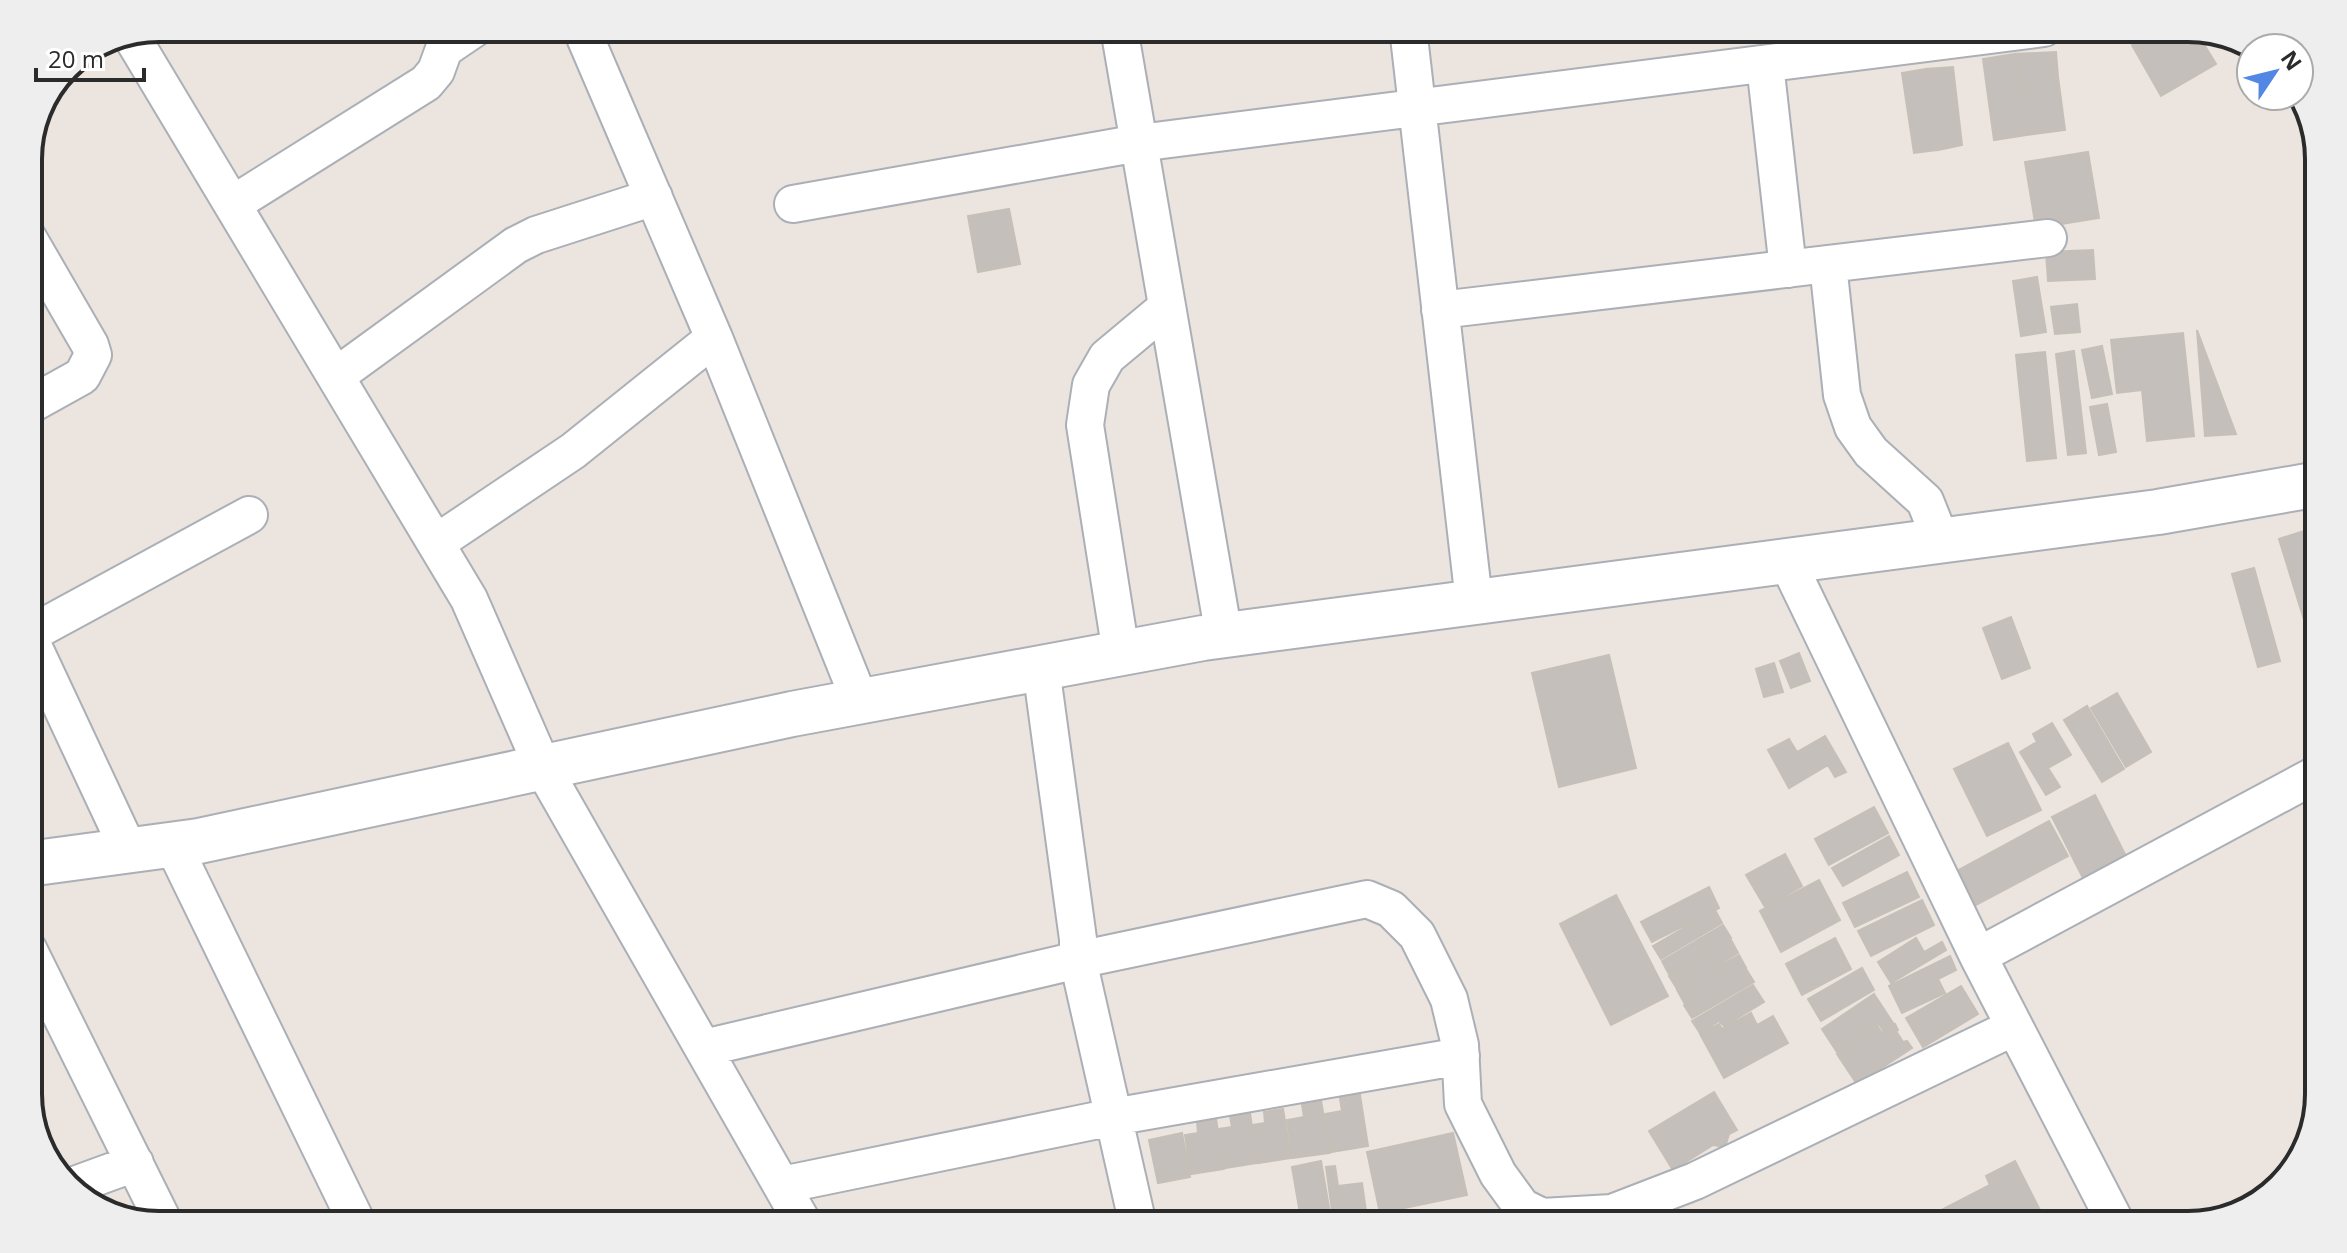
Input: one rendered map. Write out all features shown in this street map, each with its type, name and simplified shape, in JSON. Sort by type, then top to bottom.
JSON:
[{"type":"street","points":[[233,204],[426,83],[436,71],[444,49],[454,42]]},
{"type":"street","points":[[587,42],[714,338],[860,701]]},
{"type":"street","points":[[1121,42],[1224,636]]},
{"type":"street","points":[[1410,42],[1474,601]]},
{"type":"street","points":[[793,204],[1139,143],[1936,42]]},
{"type":"street","points":[[149,43],[233,204],[469,599],[543,768],[796,1211]]},
{"type":"street","points":[[1765,64],[1788,269]]},
{"type":"street","points":[[336,376],[516,245],[536,235],[654,197]]},
{"type":"street","points":[[1440,310],[2048,238]]},
{"type":"street","points":[[42,262],[93,355],[82,376],[42,398]]},
{"type":"street","points":[[1828,264],[1842,395],[1853,427],[1871,452],[1925,501],[1941,541]]},
{"type":"street","points":[[1121,653],[1085,425],[1091,385],[1107,357],[1167,307]]},
{"type":"street","points":[[436,543],[573,451],[714,338]]},
{"type":"street","points":[[42,862],[173,845],[860,701],[1121,653],[1474,601],[2158,512],[2305,486]]},
{"type":"street","points":[[42,627],[249,515]]},
{"type":"street","points":[[1787,561],[1978,956],[2110,1211]]},
{"type":"street","points":[[42,665],[129,851]]},
{"type":"street","points":[[1041,668],[1078,939],[1078,960],[1135,1211]]},
{"type":"street","points":[[1978,956],[2305,781]]},
{"type":"street","points":[[173,845],[351,1211]]},
{"type":"street","points":[[704,1048],[1078,960],[1367,899],[1391,909],[1417,935],[1449,999],[1461,1056],[1463,1104],[1498,1174],[1522,1207],[1530,1211]]},
{"type":"street","points":[[42,977],[158,1211]]},
{"type":"street","points":[[1617,1211],[1695,1181],[2014,1027]]},
{"type":"street","points":[[782,1185],[1113,1117],[1461,1056]]},
{"type":"street","points":[[82,1182],[135,1163]]},
{"type":"building","points":[[2137,42],[2203,43],[2216,64],[2161,96],[2132,45]]},
{"type":"building","points":[[2056,52],[2058,77],[2020,82],[2015,54]]},
{"type":"building","points":[[2015,54],[2027,135],[1994,140],[1983,59]]},
{"type":"building","points":[[1953,67],[1962,145],[1938,150],[1926,69]]},
{"type":"building","points":[[1926,69],[1938,150],[1914,153],[1902,73]]},
{"type":"building","points":[[2058,77],[2065,130],[2027,135],[2020,82]]},
{"type":"building","points":[[2088,152],[2099,218],[2036,228],[2025,162]]},
{"type":"building","points":[[1009,209],[1020,264],[978,272],[968,216]]},
{"type":"building","points":[[2093,250],[2095,279],[2048,281],[2046,252]]},
{"type":"building","points":[[2037,277],[2046,332],[2021,336],[2013,281]]},
{"type":"building","points":[[2077,304],[2080,332],[2055,334],[2051,307]]},
{"type":"building","points":[[2197,330],[2236,434],[2205,436]]},
{"type":"building","points":[[2183,333],[2194,436],[2147,441],[2142,390],[2117,393],[2111,340]]},
{"type":"building","points":[[2102,346],[2112,394],[2092,398],[2082,350]]},
{"type":"building","points":[[2074,351],[2086,453],[2068,455],[2056,354]]},
{"type":"building","points":[[2045,352],[2056,458],[2027,461],[2016,355]]},
{"type":"building","points":[[2107,404],[2116,452],[2099,455],[2090,407]]},
{"type":"building","points":[[2305,531],[2305,623],[2279,539]]},
{"type":"building","points":[[2254,568],[2280,661],[2258,667],[2232,574]]},
{"type":"building","points":[[2011,617],[2030,668],[2002,679],[1983,628]]},
{"type":"building","points":[[1799,653],[1810,681],[1791,688],[1780,661]]},
{"type":"building","points":[[1609,655],[1636,768],[1559,787],[1532,673]]},
{"type":"building","points":[[1774,663],[1783,692],[1764,697],[1756,669]]},
{"type":"building","points":[[2117,693],[2151,752],[2126,767],[2091,708]]},
{"type":"building","points":[[2087,706],[2124,769],[2102,782],[2064,720]]},
{"type":"building","points":[[2052,723],[2071,755],[2048,768],[2060,787],[2046,795],[2020,752],[2037,742],[2033,734]]},
{"type":"building","points":[[1825,736],[1846,772],[1835,777],[1828,765],[1789,788],[1768,750],[1789,739],[1797,752]]},
{"type":"building","points":[[2008,743],[2041,810],[1987,836],[1954,769]]},
{"type":"building","points":[[2095,795],[2130,864],[2087,886],[2052,817]]},
{"type":"building","points":[[1874,807],[1888,833],[1829,865],[1815,839]]},
{"type":"building","points":[[2049,821],[2068,856],[1976,905],[1957,871]]},
{"type":"building","points":[[1889,836],[1899,855],[1843,886],[1832,868]]},
{"type":"building","points":[[1785,854],[1802,886],[1765,907],[1746,875]]},
{"type":"building","points":[[1907,872],[1919,897],[1855,927],[1843,903]]},
{"type":"building","points":[[1819,880],[1840,920],[1781,952],[1760,911]]},
{"type":"building","points":[[1709,887],[1719,908],[1652,942],[1641,922]]},
{"type":"building","points":[[1616,895],[1668,996],[1611,1025],[1560,924]]},
{"type":"building","points":[[1922,900],[1934,925],[1871,956],[1858,931]]},
{"type":"building","points":[[1715,910],[1722,923],[1661,959],[1653,946]]},
{"type":"building","points":[[1723,925],[1731,938],[1669,974],[1662,961]]},
{"type":"building","points":[[1835,938],[1851,969],[1802,995],[1786,964]]},
{"type":"building","points":[[1916,938],[1924,952],[1942,942],[1946,950],[1891,983],[1878,962]]},
{"type":"building","points":[[1731,940],[1738,953],[1677,989],[1669,976]]},
{"type":"building","points":[[1739,955],[1746,968],[1685,1004],[1677,990]]},
{"type":"building","points":[[1950,956],[1956,970],[1938,979],[1945,993],[1902,1013],[1889,986]]},
{"type":"building","points":[[1862,968],[1874,990],[1821,1021],[1808,999]]},
{"type":"building","points":[[1746,969],[1754,982],[1692,1018],[1684,1005]]},
{"type":"building","points":[[1753,985],[1764,1002],[1724,1026],[1719,1021],[1700,1033],[1692,1021]]},
{"type":"building","points":[[1961,986],[1978,1014],[1923,1047],[1906,1018]]},
{"type":"building","points":[[1874,994],[1893,1023],[1883,1030],[1879,1024],[1837,1052],[1822,1029]]},
{"type":"building","points":[[1751,1013],[1757,1025],[1773,1016],[1788,1043],[1724,1078],[1700,1034],[1719,1024],[1722,1029]]},
{"type":"building","points":[[1895,1024],[1903,1042],[1907,1041],[1912,1048],[1857,1084],[1837,1054],[1878,1027],[1882,1033]]},
{"type":"building","points":[[1359,1089],[1368,1146],[1331,1152],[1325,1114],[1342,1111],[1339,1092]]},
{"type":"building","points":[[1714,1092],[1737,1130],[1729,1134],[1725,1147],[1713,1145],[1673,1170],[1649,1131]]},
{"type":"building","points":[[1320,1095],[1330,1153],[1293,1158],[1287,1120],[1304,1117],[1301,1098]]},
{"type":"building","points":[[1283,1109],[1291,1158],[1258,1163],[1252,1125],[1265,1123],[1264,1112]]},
{"type":"building","points":[[1250,1113],[1257,1163],[1225,1168],[1218,1129],[1232,1127],[1230,1116]]},
{"type":"building","points":[[1216,1119],[1224,1169],[1191,1174],[1185,1135],[1198,1133],[1197,1122]]},
{"type":"building","points":[[1182,1133],[1190,1177],[1158,1183],[1149,1140]]},
{"type":"building","points":[[1453,1133],[1467,1195],[1380,1211],[1367,1152]]},
{"type":"building","points":[[1321,1161],[1330,1211],[1300,1211],[1292,1167]]},
{"type":"building","points":[[2015,1161],[2040,1211],[1940,1211],[1990,1185],[1986,1176]]},
{"type":"building","points":[[1335,1166],[1338,1186],[1362,1183],[1366,1211],[1332,1211],[1326,1167]]}]
